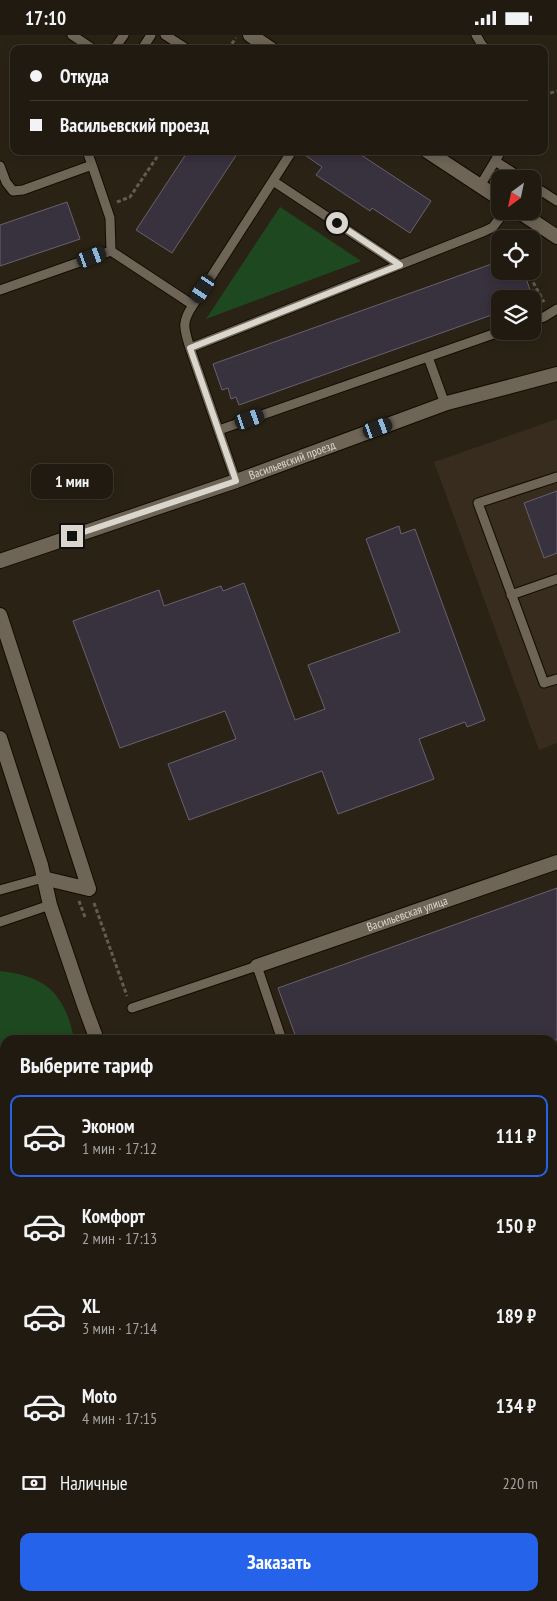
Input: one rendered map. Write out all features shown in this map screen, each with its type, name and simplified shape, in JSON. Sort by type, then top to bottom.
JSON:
[{"type":"street","points":[[250,35],[265,45]]},
{"type":"street","points":[[433,155],[491,193]]},
{"type":"street","points":[[532,220],[557,237]]},
{"type":"street","name":"Васильевский проезд","points":[[0,561],[236,481],[445,404],[557,374]]},
{"type":"street","points":[[0,615],[89,889]]},
{"type":"street","points":[[0,738],[41,865],[50,905],[95,1035]]},
{"type":"street","name":"Васильевская улица","points":[[257,966],[557,862]]},
{"type":"street","points":[[43,878],[89,889]]},
{"type":"lane","points":[[72,35],[84,45]]},
{"type":"lane","points":[[165,35],[181,45]]},
{"type":"lane","points":[[88,155],[110,218],[111,251]]},
{"type":"lane","points":[[236,481],[184,330],[184,322],[289,155]]},
{"type":"lane","points":[[480,186],[499,155]]},
{"type":"lane","points":[[496,161],[510,170]]},
{"type":"lane","points":[[0,166],[6,181],[13,191],[23,191],[92,165]]},
{"type":"lane","points":[[273,181],[400,265]]},
{"type":"lane","points":[[541,191],[557,201]]},
{"type":"lane","points":[[190,348],[486,231],[493,227],[498,220]]},
{"type":"lane","points":[[111,251],[193,305]]},
{"type":"lane","points":[[0,290],[111,251]]},
{"type":"lane","points":[[541,317],[554,311]]},
{"type":"lane","points":[[219,430],[491,335]]},
{"type":"lane","points":[[428,357],[445,404]]},
{"type":"lane","points":[[557,477],[478,503],[544,683],[557,679]]},
{"type":"lane","points":[[511,595],[557,579]]},
{"type":"lane","points":[[0,890],[43,878]]},
{"type":"lane","points":[[0,922],[50,905]]},
{"type":"lane","points":[[132,1008],[178,995],[257,966],[280,1035]]},
{"type":"path","points":[[106,205],[130,197],[158,155]]},
{"type":"path","points":[[533,280],[554,311]]},
{"type":"path","points":[[89,889],[132,1008]]},
{"type":"shaded area","points":[[557,419],[557,743],[539,750],[434,462]]},
{"type":"green space","points":[[280,207],[361,261],[206,319]]},
{"type":"green space","points":[[0,971],[30,977],[51,990],[65,1010],[73,1035],[0,1035]]},
{"type":"building","points":[[185,155],[236,155],[172,253],[136,230]]},
{"type":"building","points":[[305,155],[361,155],[431,201],[410,233],[372,208],[370,211],[316,175],[322,167]]},
{"type":"building","points":[[67,202],[80,239],[0,266],[0,225]]},
{"type":"building","points":[[491,264],[491,280],[527,280],[530,290],[491,290],[491,315],[239,405],[236,397],[231,399],[228,388],[222,390],[213,364]]},
{"type":"building","points":[[557,491],[557,553],[544,558],[524,503]]},
{"type":"building","points":[[399,526],[401,534],[415,529],[485,720],[467,727],[465,722],[419,739],[434,779],[338,814],[322,771],[189,820],[168,764],[236,739],[225,711],[120,748],[73,621],[159,590],[164,606],[221,586],[223,591],[244,583],[295,720],[325,709],[308,665],[400,632],[366,539]]},
{"type":"building","points":[[557,888],[557,1035],[295,1035],[278,988]]},
{"type":"route","points":[[72,536],[236,481],[190,348],[400,265],[337,223]]}]
